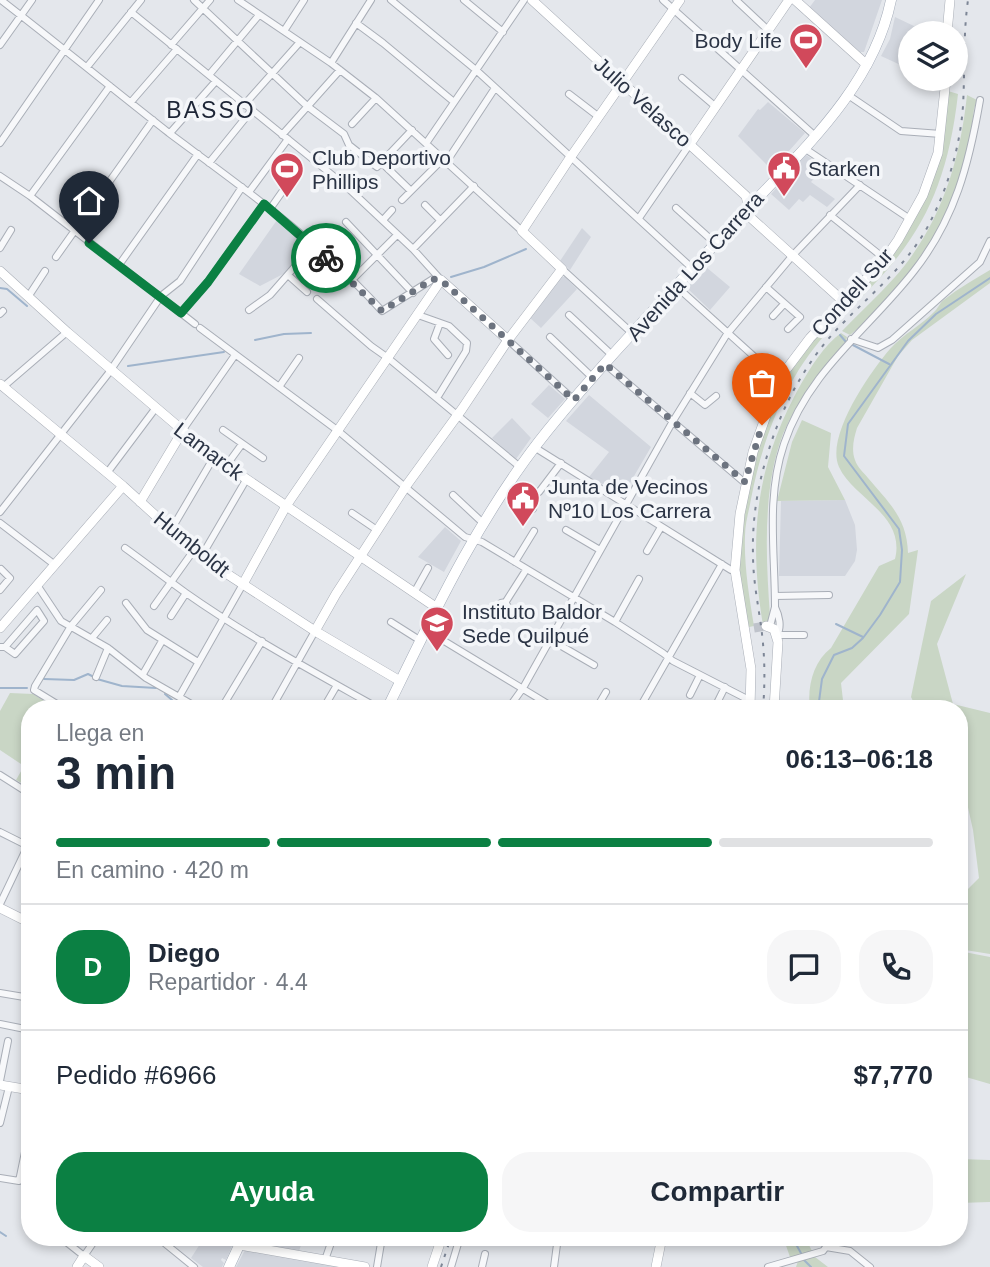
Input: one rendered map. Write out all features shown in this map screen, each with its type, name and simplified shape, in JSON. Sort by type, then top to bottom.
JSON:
[{"type":"main road","name":"Avenida Los Carrera","points":[[391,700],[473,540],[534,447],[848,95],[882,34],[891,0]]},
{"type":"main road","points":[[229,1267],[239,1246]]},
{"type":"street","points":[[1,0],[267,206],[382,311],[433,279],[441,280]]},
{"type":"street","points":[[0,46],[32,0]]},
{"type":"street","points":[[0,143],[99,0]]},
{"type":"street","points":[[87,67],[141,0]]},
{"type":"street","points":[[194,0],[307,106],[344,134],[349,145],[411,191]]},
{"type":"street","points":[[131,102],[210,0]]},
{"type":"street","points":[[238,0],[331,63],[376,98],[633,334]]},
{"type":"street","points":[[284,31],[304,0]]},
{"type":"street","points":[[331,63],[371,0]]},
{"type":"street","points":[[391,0],[476,70],[693,269]]},
{"type":"street","points":[[464,0],[503,32]]},
{"type":"street","points":[[427,142],[524,0]]},
{"type":"street","name":"Julio Velasco","points":[[532,0],[746,196],[751,218],[844,302]]},
{"type":"street","points":[[663,0],[814,135]]},
{"type":"street","points":[[522,231],[680,0]]},
{"type":"street","points":[[736,0],[769,31]]},
{"type":"street","points":[[639,218],[789,0]]},
{"type":"street","points":[[795,0],[867,65]]},
{"type":"street","points":[[948,21],[950,0]]},
{"type":"street","points":[[131,12],[347,187],[413,248],[441,280],[574,400]]},
{"type":"street","points":[[209,75],[259,15]]},
{"type":"street","points":[[356,23],[454,102]]},
{"type":"street","points":[[244,105],[300,42]]},
{"type":"street","points":[[249,192],[307,106],[340,70]]},
{"type":"street","points":[[682,78],[716,107]]},
{"type":"street","points":[[170,133],[216,81]]},
{"type":"street","points":[[30,196],[110,86]]},
{"type":"street","points":[[401,200],[445,159],[495,88]]},
{"type":"street","name":"Condell Sur","points":[[750,700],[750,629],[735,570],[745,482],[753,452],[779,379],[810,338],[885,259],[910,219],[932,172],[941,134],[945,91]]},
{"type":"street","points":[[569,94],[599,117]]},
{"type":"street","points":[[848,95],[901,131],[941,134]]},
{"type":"street","points":[[352,124],[376,98]]},
{"type":"street","points":[[804,635],[777,635],[768,626],[775,607],[773,498],[778,464],[785,442],[795,415],[814,385],[851,339],[915,271],[951,212],[964,176],[980,100]]},
{"type":"street","points":[[209,163],[251,111]]},
{"type":"street","points":[[56,257],[153,120]]},
{"type":"street","points":[[379,165],[412,130]]},
{"type":"street","points":[[803,148],[910,219]]},
{"type":"street","points":[[119,265],[198,154]]},
{"type":"street","points":[[0,176],[161,296],[234,355],[337,430],[465,537],[482,542],[615,622],[673,662],[726,687],[743,700]]},
{"type":"street","points":[[181,313],[289,181]]},
{"type":"street","points":[[413,248],[474,186]]},
{"type":"street","points":[[514,700],[551,640],[673,421],[727,334],[793,255],[860,186]]},
{"type":"street","points":[[0,512],[112,368],[161,296],[180,281],[242,187]]},
{"type":"street","points":[[425,205],[440,220]]},
{"type":"street","points":[[676,208],[716,244]]},
{"type":"street","points":[[383,220],[392,211]]},
{"type":"street","points":[[830,215],[885,259]]},
{"type":"street","points":[[346,222],[414,293]]},
{"type":"street","points":[[0,248],[11,230]]},
{"type":"street","points":[[351,281],[397,235]]},
{"type":"street","points":[[851,339],[878,348],[892,340],[980,262],[990,241]]},
{"type":"street","points":[[249,310],[270,295],[289,276],[313,246]]},
{"type":"street","points":[[276,700],[360,556],[406,486],[458,416],[508,340],[562,269]]},
{"type":"street","name":"Lamarck","points":[[0,271],[155,409],[214,457],[437,608]]},
{"type":"street","points":[[28,296],[45,271]]},
{"type":"street","points":[[289,276],[307,292]]},
{"type":"street","points":[[179,697],[286,506],[441,280]]},
{"type":"street","points":[[677,287],[779,379]]},
{"type":"street","points":[[766,287],[800,317],[788,330]]},
{"type":"street","points":[[317,299],[370,346],[520,467]]},
{"type":"street","points":[[773,316],[784,304]]},
{"type":"street","points":[[418,315],[452,328],[467,346],[437,398]]},
{"type":"street","points":[[569,316],[609,360],[673,421],[745,482]]},
{"type":"street","points":[[440,323],[434,339],[448,355]]},
{"type":"street","points":[[1,386],[67,332]]},
{"type":"street","points":[[550,337],[593,378]]},
{"type":"street","points":[[140,502],[182,432],[234,355]]},
{"type":"street","points":[[279,387],[299,358]]},
{"type":"street","name":"Humboldt","points":[[1,386],[123,486],[197,554],[315,631],[400,681]]},
{"type":"street","points":[[690,393],[705,405],[716,396]]},
{"type":"street","points":[[107,473],[155,409]]},
{"type":"street","points":[[223,430],[263,458]]},
{"type":"street","points":[[226,466],[242,444]]},
{"type":"street","points":[[534,447],[735,570]]},
{"type":"street","points":[[171,530],[214,457]]},
{"type":"street","points":[[539,492],[561,463]]},
{"type":"street","points":[[154,606],[171,582],[197,554],[246,480]]},
{"type":"street","points":[[0,628],[4,616],[37,585],[123,486]]},
{"type":"street","points":[[503,491],[533,509]]},
{"type":"street","points":[[453,495],[483,523]]},
{"type":"street","points":[[352,513],[377,530]]},
{"type":"street","points":[[0,523],[55,565]]},
{"type":"street","points":[[648,551],[661,527]]},
{"type":"street","points":[[566,530],[600,550]]},
{"type":"street","points":[[515,562],[534,531]]},
{"type":"street","points":[[125,548],[186,593],[298,663],[364,700]]},
{"type":"street","points":[[644,700],[722,564]]},
{"type":"street","points":[[414,593],[428,568]]},
{"type":"street","points":[[0,590],[10,578],[1,569]]},
{"type":"street","points":[[505,603],[526,569]]},
{"type":"street","points":[[615,622],[639,579]]},
{"type":"street","points":[[37,585],[61,621],[108,648],[146,678],[184,700]]},
{"type":"street","points":[[50,700],[34,690],[71,626],[101,590]]},
{"type":"street","points":[[172,617],[186,593]]},
{"type":"street","points":[[775,596],[829,595]]},
{"type":"street","points":[[126,603],[142,625],[162,641],[198,662]]},
{"type":"street","points":[[774,700],[779,632],[779,614],[775,607]]},
{"type":"street","points":[[35,608],[44,621],[15,654],[3,647],[35,608]]},
{"type":"street","points":[[92,638],[107,620]]},
{"type":"street","points":[[391,622],[421,641]]},
{"type":"street","points":[[426,630],[542,700]]},
{"type":"street","points":[[551,640],[594,665]]},
{"type":"street","points":[[143,674],[162,641]]},
{"type":"street","points":[[226,700],[262,641]]},
{"type":"street","points":[[96,677],[108,648]]},
{"type":"street","points":[[690,695],[700,675]]},
{"type":"street","points":[[328,700],[337,685]]},
{"type":"street","points":[[719,700],[726,687]]},
{"type":"street","points":[[601,700],[606,692]]},
{"type":"street","points":[[0,775],[21,788]]},
{"type":"street","points":[[0,832],[21,840]]},
{"type":"street","points":[[21,860],[0,906],[21,918]]},
{"type":"street","points":[[0,993],[21,996]]},
{"type":"street","points":[[0,1024],[21,1028]]},
{"type":"street","points":[[0,1123],[8,1041]]},
{"type":"street","points":[[3,1084],[21,1088]]},
{"type":"street","points":[[0,1178],[19,1181],[21,1171]]},
{"type":"street","points":[[72,1246],[99,1267]]},
{"type":"street","points":[[77,1267],[91,1246]]},
{"type":"street","points":[[168,1246],[194,1267]]},
{"type":"street","points":[[261,1246],[331,1263],[365,1267]]},
{"type":"street","points":[[377,1267],[380,1246]]},
{"type":"street","points":[[432,1267],[439,1246]]},
{"type":"street","points":[[451,1267],[457,1246]]},
{"type":"street","points":[[554,1267],[557,1246]]},
{"type":"street","points":[[656,1267],[660,1246]]},
{"type":"street","points":[[768,1267],[818,1253],[826,1247],[850,1251],[870,1267]]},
{"type":"street","points":[[482,1267],[485,1254]]},
{"type":"shaded area","points":[[815,0],[882,0],[864,52],[860,52],[809,8]]},
{"type":"shaded area","points":[[895,17],[903,21],[898,21],[898,64],[881,56],[890,39]]},
{"type":"shaded area","points":[[768,102],[805,133],[772,170],[738,136],[758,109]]},
{"type":"shaded area","points":[[806,155],[824,167],[811,182],[835,199],[827,207],[810,195],[803,202],[799,199],[789,210],[771,194]]},
{"type":"shaded area","points":[[277,220],[305,245],[306,250],[287,272],[260,286],[239,274]]},
{"type":"shaded area","points":[[582,228],[591,237],[570,270],[560,261]]},
{"type":"shaded area","points":[[706,267],[730,287],[710,310],[687,288]]},
{"type":"shaded area","points":[[561,277],[565,277],[577,289],[541,328],[529,317]]},
{"type":"shaded area","points":[[549,385],[565,399],[548,418],[531,404]]},
{"type":"shaded area","points":[[589,395],[651,447],[623,495],[589,477],[609,452],[566,421]]},
{"type":"shaded area","points":[[512,418],[531,438],[516,459],[492,438]]},
{"type":"shaded area","points":[[845,500],[855,525],[857,550],[855,561],[845,576],[779,576],[781,501]]},
{"type":"shaded area","points":[[445,527],[461,541],[444,572],[418,557]]},
{"type":"shaded area","points":[[199,1246],[232,1246],[226,1260],[221,1260],[224,1263],[222,1267],[203,1267],[191,1258]]},
{"type":"shaded area","points":[[271,1246],[301,1246],[299,1251]]},
{"type":"shaded area","points":[[245,1250],[272,1255],[344,1267],[236,1267]]},
{"type":"green space","points":[[948,91],[958,94],[952,131],[945,164],[921,222],[885,272],[835,322],[831,316],[863,286],[931,182]]},
{"type":"green space","points":[[967,95],[977,100],[970,137],[957,187],[936,233],[907,276],[870,317],[850,335],[842,331],[895,277],[911,257],[936,215],[953,169]]},
{"type":"green space","points":[[990,270],[990,283],[912,340],[898,356],[857,428],[854,440],[856,463],[896,512],[904,530],[908,553],[918,550],[909,614],[841,683],[843,700],[809,700],[813,676],[820,660],[831,648],[879,566],[895,559],[893,530],[839,467],[836,454],[838,439],[852,405],[881,359],[930,316],[943,300]]},
{"type":"green space","points":[[827,321],[832,327],[802,365],[779,407],[756,475],[745,531],[746,570],[754,626],[749,627],[746,625],[737,563],[749,476],[780,383]]},
{"type":"green space","points":[[841,333],[847,337],[846,341],[795,409],[776,455],[767,524],[770,616],[769,622],[763,625],[756,561],[757,530],[765,472],[774,443],[801,384],[824,350]]},
{"type":"green space","points":[[802,420],[831,433],[828,467],[845,500],[777,501],[792,442]]},
{"type":"green space","points":[[966,574],[937,644],[952,700],[912,700],[911,697],[931,601]]},
{"type":"green space","points":[[10,693],[33,694],[43,700],[21,700],[21,764],[0,750],[0,711]]},
{"type":"green space","points":[[968,708],[990,713],[990,954],[968,950],[968,889],[979,878],[968,808]]},
{"type":"green space","points":[[968,953],[990,957],[990,1084],[968,1078]]},
{"type":"green space","points":[[968,1159],[990,1160],[990,1202],[968,1203]]},
{"type":"green space","points":[[786,1246],[810,1246],[815,1257],[828,1267],[796,1267],[798,1261],[794,1256],[790,1257]]},
{"type":"waterway","points":[[451,277],[484,267],[526,249]]},
{"type":"waterway","points":[[819,700],[822,679],[834,655],[852,648],[863,638],[900,582],[902,550],[899,529],[844,456],[848,424],[908,341],[936,314],[990,278]]},
{"type":"waterway","points":[[0,288],[7,289],[27,306]]},
{"type":"waterway","points":[[255,340],[284,334],[311,333]]},
{"type":"waterway","points":[[840,335],[846,342]]},
{"type":"waterway","points":[[851,344],[889,364]]},
{"type":"waterway","points":[[128,366],[224,352]]},
{"type":"waterway","points":[[836,624],[863,637]]},
{"type":"waterway","points":[[44,679],[74,680],[88,674],[92,676]]},
{"type":"waterway","points":[[97,679],[122,686],[156,688]]},
{"type":"waterway","points":[[0,688],[27,688]]},
{"type":"waterway","points":[[165,694],[172,700]]},
{"type":"waterway","points":[[0,1232],[6,1236]]},
{"type":"waterway","points":[[797,1246],[802,1255]]},
{"type":"waterway","points":[[804,1260],[811,1267]]},
{"type":"tunnel","points":[[754,628],[766,626]]},
{"type":"railway","points":[[763,700],[764,653],[754,575],[753,543],[763,468],[780,420],[807,368],[830,337],[909,255],[927,228],[941,199],[956,153],[961,122],[968,0]]},
{"type":"railway","points":[[441,1267],[448,1246]]},
{"type":"way so far","points":[[326,258],[382,311],[433,279],[441,280],[574,400],[605,364],[745,482],[762,425]]},
{"type":"place","name":"Body Life","points":[[806,70]]},
{"type":"place","name":"Starken","points":[[784,198]]},
{"type":"place","name":"Club Deportivo Phillips","points":[[287,199]]},
{"type":"place","name":"Junta de Vecinos Nº10 Los Carrera","points":[[523,528]]},
{"type":"place","name":"Instituto Baldor Sede Quilpué","points":[[437,653]]},
{"type":"district","name":"BASSO","points":[[211,110]]},
{"type":"route","points":[[89,243],[181,313],[208,282],[264,204],[326,258]]}]
